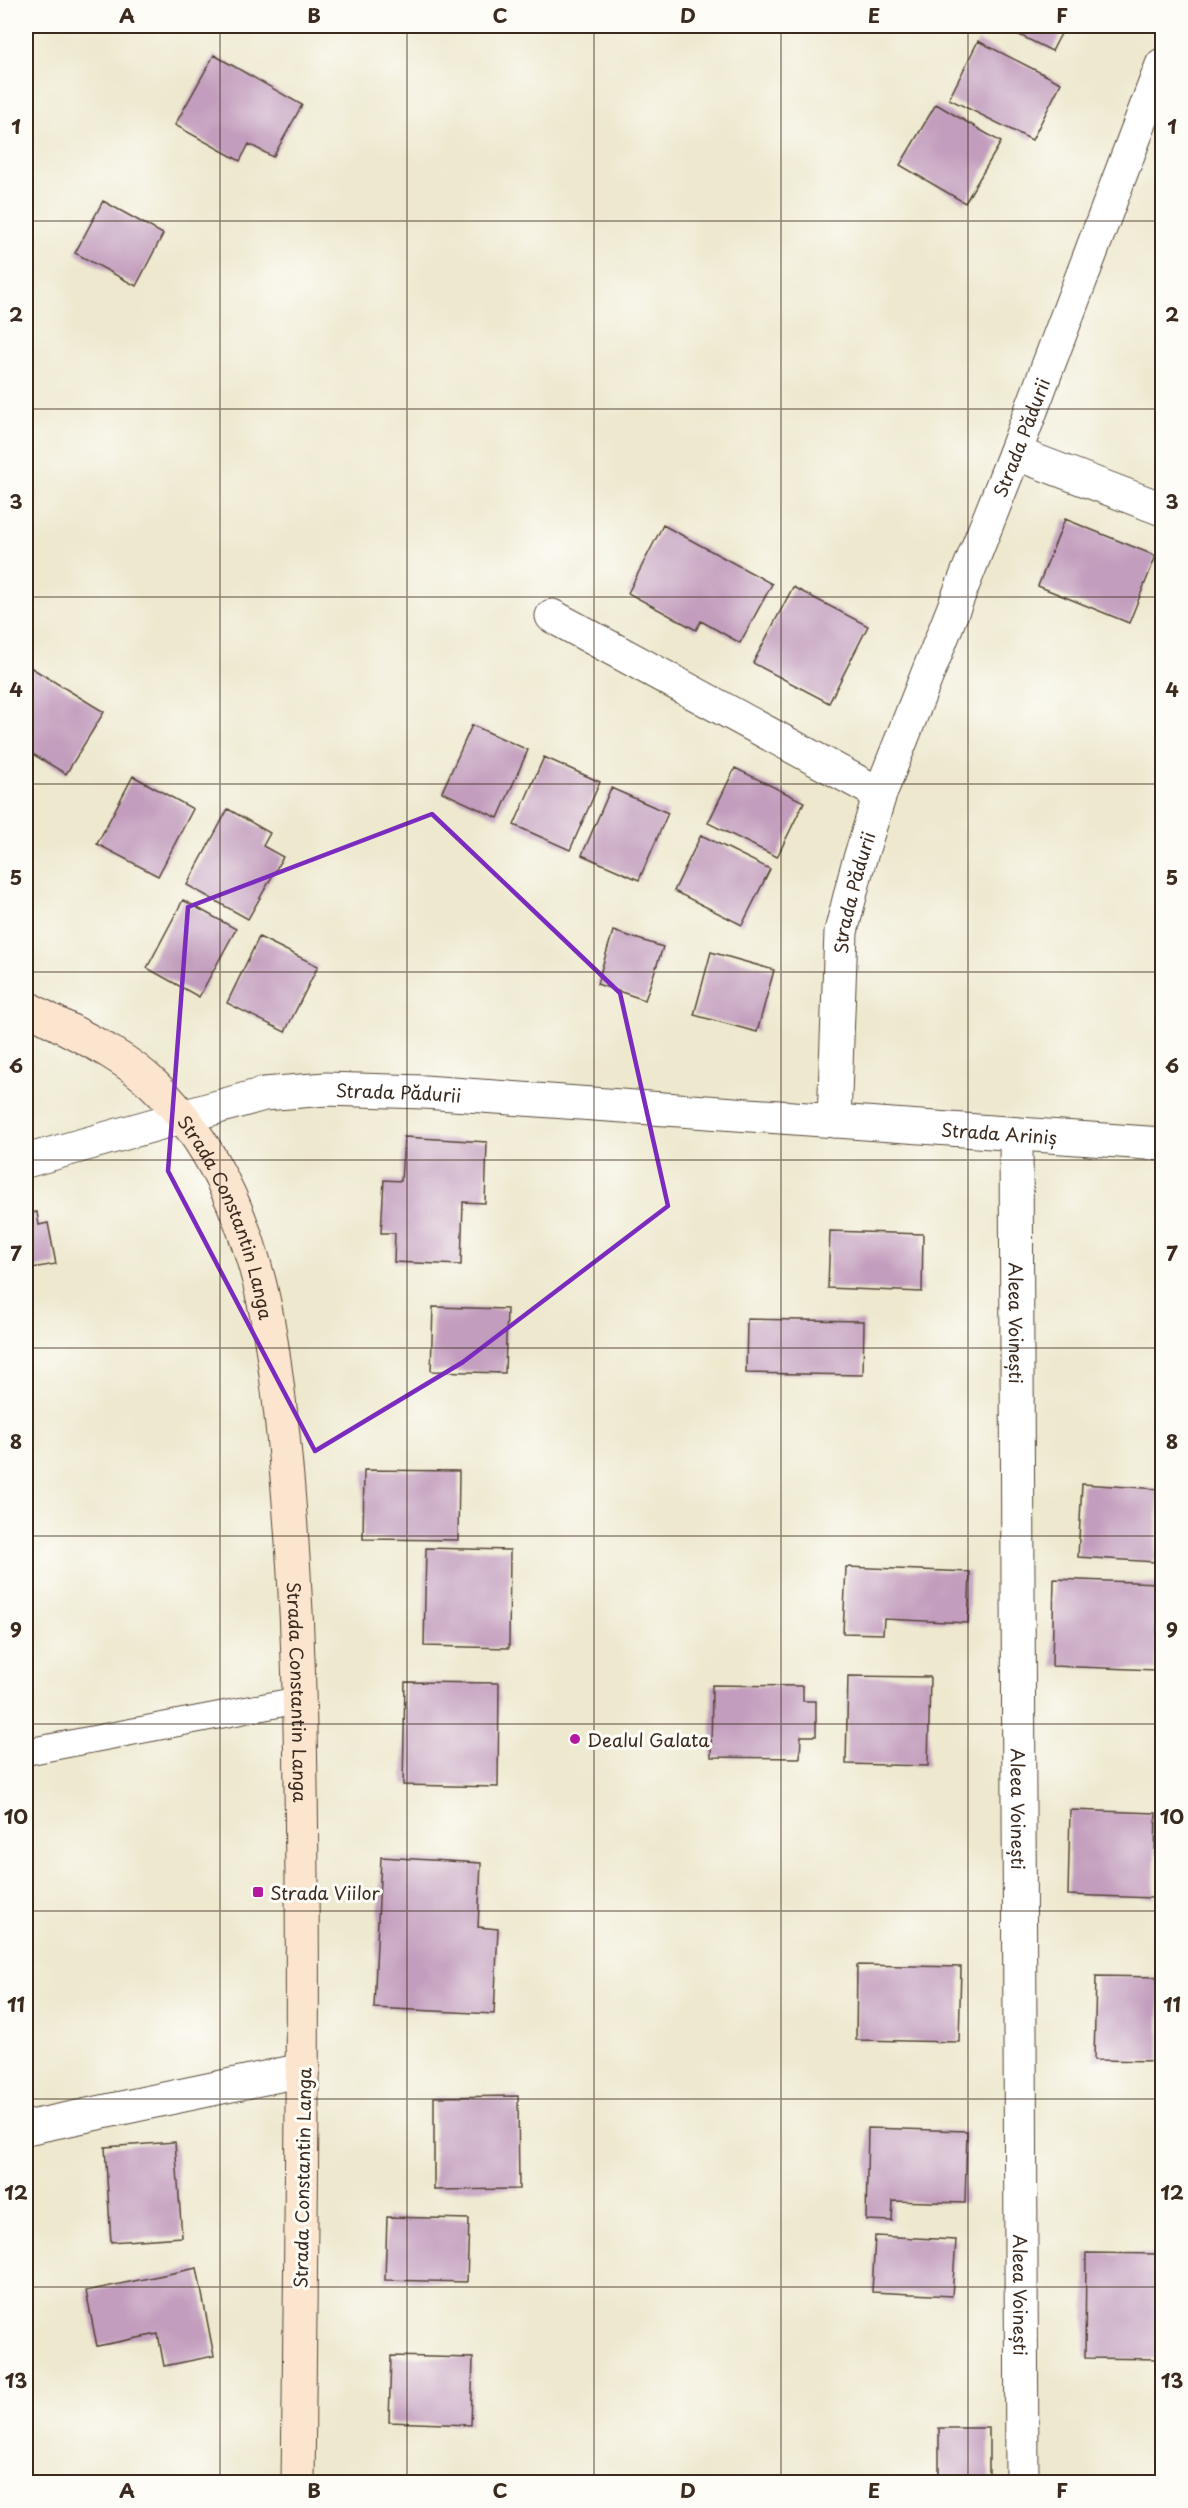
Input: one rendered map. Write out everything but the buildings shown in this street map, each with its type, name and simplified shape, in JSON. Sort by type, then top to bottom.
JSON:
[{"type":"main road","name":"Strada Constantin Langa","points":[[26,1007],[125,1062],[153,1084],[184,1118],[223,1181],[248,1240],[269,1315],[292,1524],[299,1700],[303,2070],[298,2482]]},
{"type":"street","name":"Strada Pădurii","points":[[26,1161],[264,1094],[326,1089],[424,1092],[834,1121],[841,932],[856,868],[880,794],[1015,453],[1162,65]]},
{"type":"street","points":[[1015,453],[1162,509]]},
{"type":"street","points":[[552,616],[880,794]]},
{"type":"street","name":"Strada Ariniș","points":[[834,1121],[1162,1144]]},
{"type":"street","name":"Aleea Voinești","points":[[1016,1134],[1022,2482]]},
{"type":"street","points":[[26,2128],[303,2070]]},
{"type":"lane","points":[[26,1752],[299,1700]]},
{"type":"highlighted area","points":[[432,814],[620,993],[668,1206],[463,1362],[315,1451],[168,1171],[188,907]]},
{"type":"place","name":"Dealul Galata","points":[[575,1739]]},
{"type":"place","name":"Strada Viilor","points":[[258,1892]]}]
